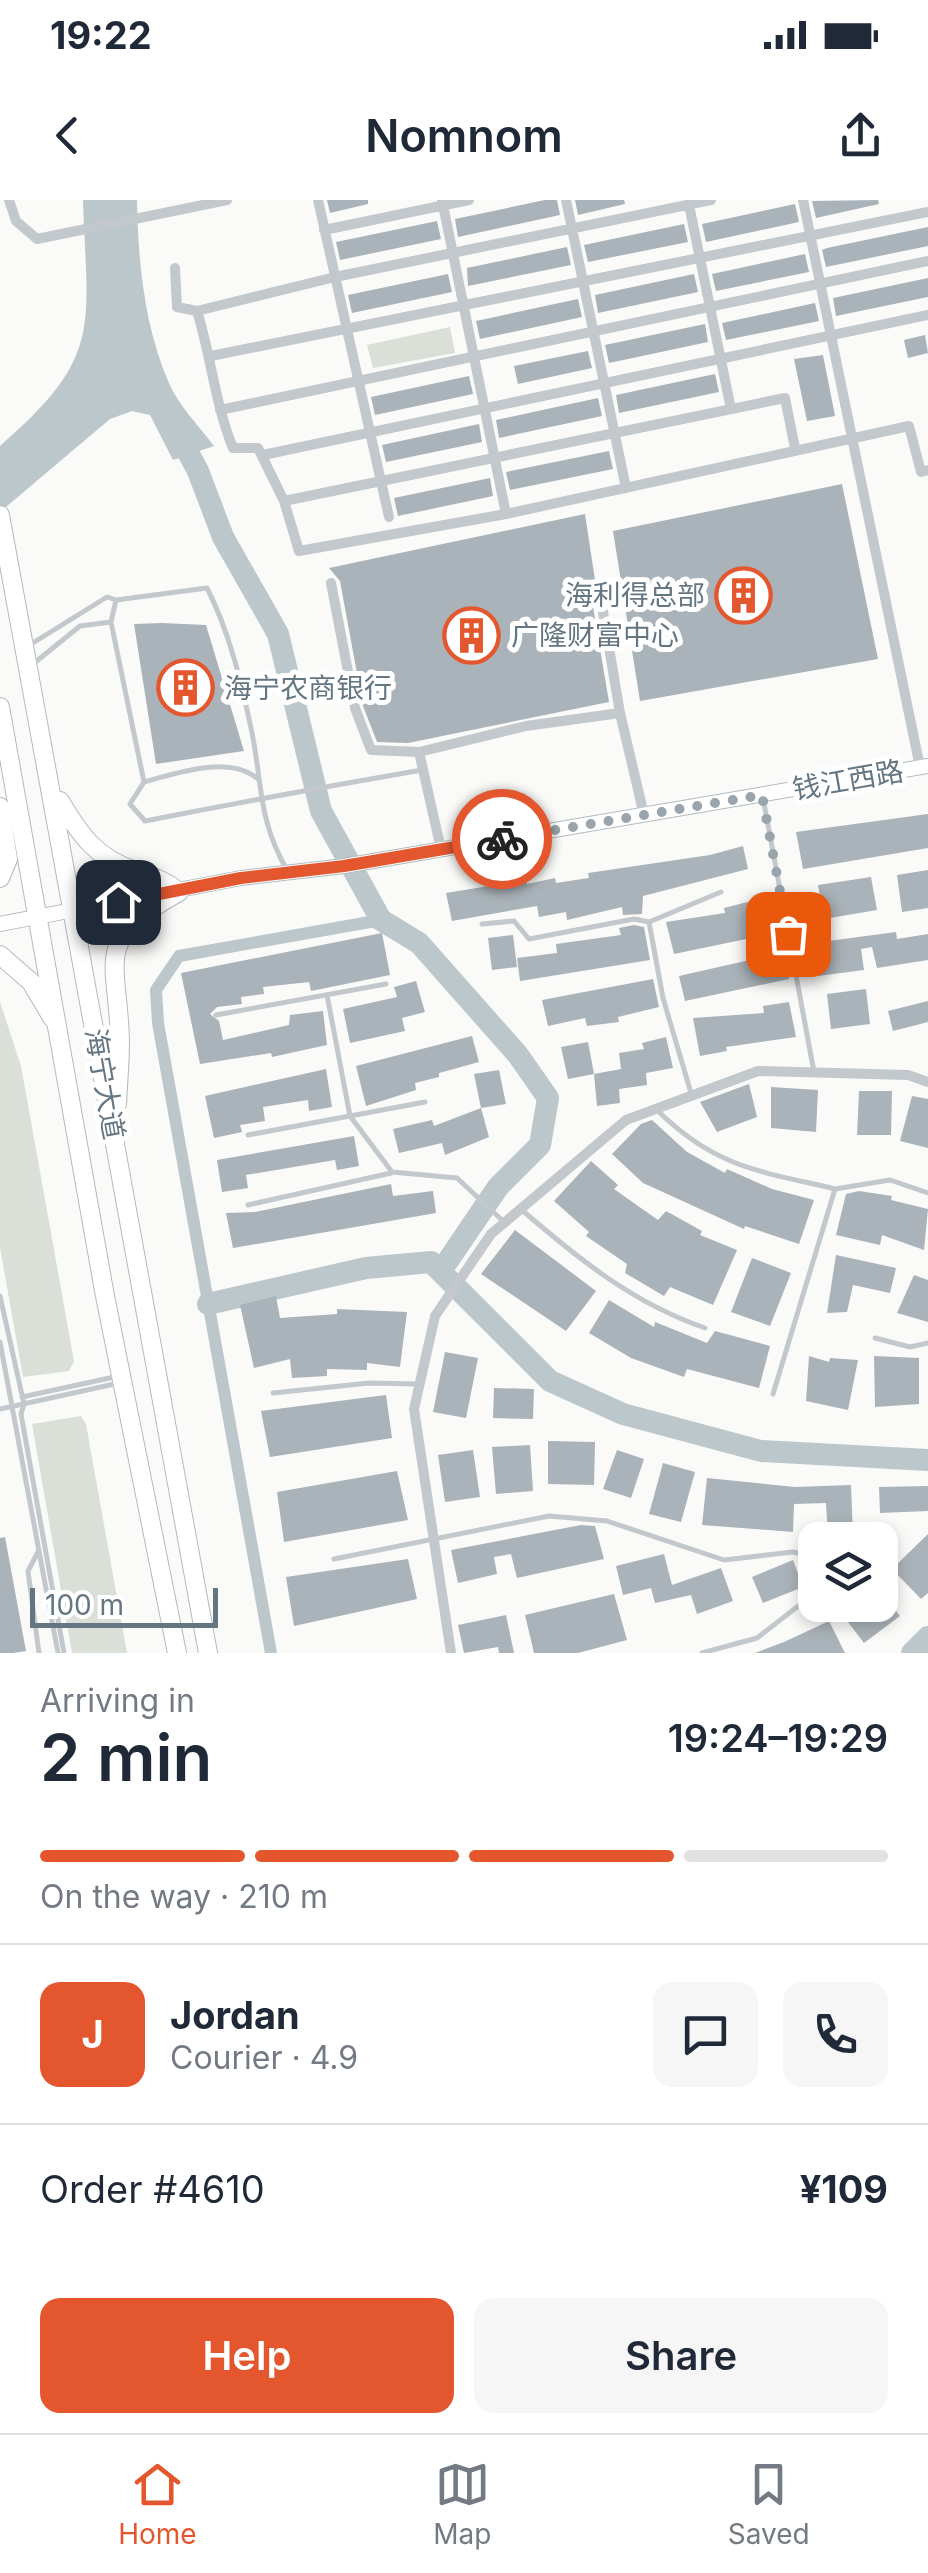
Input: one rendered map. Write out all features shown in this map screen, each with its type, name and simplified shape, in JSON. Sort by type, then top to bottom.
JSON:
[{"type":"highway","name":"海宁大道","points":[[0,515],[208,1653]]},
{"type":"highway","name":"海宁大道","points":[[0,707],[122,1379],[178,1653]]},
{"type":"highway","points":[[52,786],[88,846],[109,861],[168,882],[178,892],[143,912],[117,946],[112,968],[120,1039],[115,1139]]},
{"type":"highway","points":[[0,808],[8,859],[0,878]]},
{"type":"highway","points":[[0,955],[31,982],[58,1028]]},
{"type":"main road","name":"钱江西路","points":[[0,924],[288,872],[344,866],[924,767]]},
{"type":"street","points":[[8,200],[16,222],[37,239],[227,200]]},
{"type":"street","points":[[318,200],[389,516]]},
{"type":"street","points":[[324,230],[469,200]]},
{"type":"street","points":[[566,200],[626,488]]},
{"type":"street","points":[[175,268],[177,307],[197,310],[335,277],[712,200]]},
{"type":"street","points":[[803,200],[924,767]]},
{"type":"street","points":[[442,203],[506,514]]},
{"type":"street","points":[[689,205],[732,409]]},
{"type":"street","points":[[211,356],[928,212]]},
{"type":"street","points":[[220,410],[928,261]]},
{"type":"street","points":[[197,310],[233,448],[258,448],[284,500],[299,551],[506,514],[909,426],[921,472],[928,470]]},
{"type":"street","points":[[262,455],[928,314]]},
{"type":"street","points":[[284,500],[785,398],[795,448]]},
{"type":"street","points":[[331,583],[355,708],[371,750],[419,752],[526,726],[620,712]]},
{"type":"street","points":[[599,588],[620,712],[644,815]]},
{"type":"street","points":[[419,752],[441,848]]},
{"type":"street","points":[[451,1653],[414,1409],[441,1308],[491,1234],[626,1120],[758,1071],[908,1075],[928,1082]]},
{"type":"lane","points":[[27,657],[108,597],[116,600],[208,588],[222,618],[251,729],[267,835],[288,872]]},
{"type":"lane","points":[[116,600],[111,622],[144,782],[130,804],[145,821],[422,770]]},
{"type":"lane","points":[[27,657],[80,626],[111,622]]},
{"type":"lane","points":[[144,782],[230,766],[249,770],[259,780]]},
{"type":"lane","points":[[762,795],[814,1072]]},
{"type":"lane","points":[[482,924],[514,921],[529,940],[634,919],[649,922],[721,892]]},
{"type":"lane","points":[[649,922],[664,998],[692,1096]]},
{"type":"lane","points":[[216,1015],[386,984]]},
{"type":"lane","points":[[326,995],[350,1116],[392,1172]]},
{"type":"lane","points":[[248,1135],[425,1102]]},
{"type":"lane","points":[[656,1109],[688,1141],[734,1166],[835,1189],[890,1180],[928,1193]]},
{"type":"lane","points":[[248,1205],[392,1172],[457,1178],[504,1222]]},
{"type":"lane","points":[[773,1394],[835,1189]]},
{"type":"lane","points":[[521,1208],[595,1274],[664,1314],[705,1328]]},
{"type":"lane","points":[[0,1296],[23,1400],[21,1414],[61,1653]]},
{"type":"lane","points":[[875,1338],[910,1347],[928,1343]]},
{"type":"lane","points":[[0,1342],[61,1653]]},
{"type":"lane","points":[[0,1406],[122,1379]]},
{"type":"lane","points":[[273,1393],[369,1382],[420,1384]]},
{"type":"lane","points":[[334,1559],[549,1516],[607,1521],[724,1560],[798,1553]]},
{"type":"lane","points":[[39,1653],[28,1572],[43,1536]]},
{"type":"lane","points":[[702,1653],[757,1638],[798,1606]]},
{"type":"shaded area","points":[[83,200],[137,200],[144,293],[160,361],[178,399],[214,446],[173,460],[150,415],[132,411],[110,419],[0,512],[0,446],[57,388],[82,337],[86,310]]},
{"type":"shaded area","points":[[450,327],[455,353],[373,368],[367,345]]},
{"type":"shaded area","points":[[0,1002],[21,1066],[74,1361],[69,1371],[23,1377],[0,1248]]},
{"type":"shaded area","points":[[81,1416],[86,1424],[127,1653],[72,1653],[32,1424]]},
{"type":"building","points":[[327,200],[368,200],[368,204],[330,213]]},
{"type":"building","points":[[557,200],[560,215],[458,237],[455,219]]},
{"type":"building","points":[[575,200],[624,200],[625,204],[578,215]]},
{"type":"building","points":[[878,200],[879,204],[816,218],[812,201]]},
{"type":"building","points":[[795,204],[799,222],[706,242],[702,224]]},
{"type":"building","points":[[437,221],[441,239],[340,260],[336,242]]},
{"type":"building","points":[[684,224],[688,242],[588,262],[584,245]]},
{"type":"building","points":[[928,227],[928,246],[826,267],[822,250],[827,248]]},
{"type":"building","points":[[567,247],[571,265],[468,286],[467,268]]},
{"type":"building","points":[[805,254],[809,272],[716,291],[712,274]]},
{"type":"building","points":[[448,274],[452,292],[352,313],[348,295]]},
{"type":"building","points":[[694,274],[698,292],[598,313],[595,295]]},
{"type":"building","points":[[928,278],[928,297],[836,316],[833,298]]},
{"type":"building","points":[[578,299],[582,317],[480,339],[476,321]]},
{"type":"building","points":[[815,303],[819,321],[726,340],[722,323]]},
{"type":"building","points":[[705,324],[708,342],[609,363],[605,345]]},
{"type":"building","points":[[925,335],[928,353],[908,358],[904,340]]},
{"type":"building","points":[[588,351],[592,368],[518,384],[514,366]]},
{"type":"building","points":[[823,355],[835,416],[807,421],[794,359]]},
{"type":"building","points":[[715,374],[719,392],[619,413],[616,395]]},
{"type":"building","points":[[469,376],[473,394],[375,415],[371,397]]},
{"type":"building","points":[[598,398],[602,416],[499,438],[496,420]]},
{"type":"building","points":[[479,424],[482,442],[386,462],[382,445]]},
{"type":"building","points":[[609,451],[613,469],[510,490],[506,472]]},
{"type":"building","points":[[490,478],[493,496],[398,516],[394,498]]},
{"type":"building","name":"海利得总部","points":[[842,484],[878,659],[640,701],[613,531]]},
{"type":"building","name":"广隆财富中心","points":[[585,514],[595,580],[590,589],[609,702],[408,743],[377,742],[363,706],[340,581],[329,568]]},
{"type":"building","name":"海宁农商银行","points":[[134,624],[206,625],[244,751],[156,764]]},
{"type":"building","points":[[928,814],[928,848],[803,869],[796,832]]},
{"type":"building","points":[[743,846],[748,869],[643,896],[642,914],[623,915],[622,907],[567,920],[566,912],[539,917],[537,906],[452,921],[446,893],[526,880],[527,884],[555,878],[556,883],[589,878],[588,873],[710,855]]},
{"type":"building","points":[[928,870],[928,908],[902,912],[897,875]]},
{"type":"building","points":[[871,877],[877,910],[824,919],[818,885]]},
{"type":"building","points":[[771,896],[774,919],[748,923],[751,938],[674,954],[666,922],[725,913],[724,908]]},
{"type":"building","points":[[644,927],[650,960],[520,981],[517,958],[557,953],[556,944],[621,935],[619,928]]},
{"type":"building","points":[[896,932],[897,939],[928,934],[928,960],[877,968],[872,947],[861,949],[864,970],[818,976],[813,943]]},
{"type":"building","points":[[382,933],[390,975],[311,991],[309,982],[263,987],[264,994],[241,997],[242,1004],[217,1007],[210,1014],[219,1021],[223,1040],[289,1025],[290,1015],[323,1011],[327,1045],[272,1057],[271,1053],[200,1064],[181,973]]},
{"type":"building","points":[[513,935],[517,967],[492,970],[488,938]]},
{"type":"building","points":[[785,952],[789,979],[685,1001],[679,976]]},
{"type":"building","points":[[653,979],[659,1007],[618,1017],[619,1022],[587,1026],[585,1018],[548,1026],[542,1000]]},
{"type":"building","points":[[416,981],[425,1012],[402,1018],[405,1031],[350,1043],[343,1009],[397,997],[394,987]]},
{"type":"building","points":[[866,989],[870,1024],[831,1029],[827,994]]},
{"type":"building","points":[[928,1001],[928,1022],[893,1031],[888,1011]]},
{"type":"building","points":[[789,1002],[796,1037],[726,1047],[727,1051],[700,1056],[693,1018],[764,1013],[763,1006]]},
{"type":"building","points":[[472,1036],[479,1062],[439,1073],[439,1077],[415,1083],[416,1090],[366,1106],[356,1066]]},
{"type":"building","points":[[666,1037],[673,1068],[646,1073],[647,1085],[619,1089],[620,1103],[597,1106],[594,1074],[621,1069],[619,1053],[644,1049],[642,1043]]},
{"type":"building","points":[[588,1042],[594,1074],[568,1079],[561,1047]]},
{"type":"building","points":[[326,1069],[332,1107],[309,1111],[308,1100],[263,1107],[265,1121],[240,1125],[242,1132],[214,1138],[205,1096]]},
{"type":"building","points":[[499,1070],[506,1104],[481,1108],[474,1074]]},
{"type":"building","points":[[749,1084],[757,1117],[717,1132],[700,1102]]},
{"type":"building","points":[[771,1087],[818,1090],[816,1132],[771,1128]]},
{"type":"building","points":[[859,1091],[892,1091],[891,1135],[857,1135]]},
{"type":"building","points":[[912,1096],[928,1099],[928,1148],[900,1141]]},
{"type":"building","points":[[481,1108],[489,1137],[445,1155],[442,1143],[399,1153],[393,1129],[432,1120],[434,1126]]},
{"type":"building","points":[[652,1120],[687,1152],[725,1173],[727,1169],[772,1189],[814,1200],[799,1244],[745,1226],[744,1229],[643,1183],[612,1154],[641,1124]]},
{"type":"building","points":[[354,1136],[359,1166],[337,1170],[335,1160],[246,1175],[248,1188],[222,1192],[217,1160]]},
{"type":"building","points":[[591,1161],[618,1185],[614,1189],[658,1220],[666,1211],[702,1231],[700,1235],[737,1250],[713,1305],[670,1287],[664,1296],[625,1273],[627,1264],[586,1236],[589,1232],[554,1201]]},
{"type":"building","points":[[391,1184],[393,1196],[433,1191],[436,1213],[233,1248],[226,1213],[255,1212]]},
{"type":"building","points":[[859,1191],[892,1196],[891,1200],[928,1209],[924,1250],[882,1235],[880,1245],[836,1235],[846,1194]]},
{"type":"building","points":[[515,1230],[596,1291],[566,1331],[481,1274]]},
{"type":"building","points":[[836,1255],[896,1268],[890,1293],[853,1285],[847,1312],[827,1313]]},
{"type":"building","points":[[752,1258],[791,1273],[770,1326],[731,1312]]},
{"type":"building","points":[[914,1275],[928,1280],[928,1322],[897,1313]]},
{"type":"building","points":[[276,1296],[280,1318],[337,1314],[337,1309],[407,1312],[400,1367],[367,1363],[367,1370],[327,1369],[327,1376],[292,1378],[290,1359],[254,1368],[240,1305]]},
{"type":"building","points":[[609,1300],[654,1327],[655,1322],[707,1343],[715,1331],[770,1346],[759,1388],[687,1369],[684,1377],[631,1358],[589,1333]]},
{"type":"building","points":[[445,1352],[478,1358],[466,1418],[433,1412]]},
{"type":"building","points":[[809,1356],[829,1362],[830,1358],[858,1360],[848,1410],[806,1401]]},
{"type":"building","points":[[874,1356],[919,1358],[919,1404],[875,1407]]},
{"type":"building","points":[[494,1388],[534,1389],[533,1419],[493,1418]]},
{"type":"building","points":[[386,1395],[392,1438],[270,1457],[261,1411]]},
{"type":"building","points":[[548,1441],[595,1442],[594,1485],[548,1484]]},
{"type":"building","points":[[530,1445],[533,1491],[496,1494],[492,1447]]},
{"type":"building","points":[[473,1450],[480,1497],[445,1502],[438,1455]]},
{"type":"building","points":[[617,1450],[644,1459],[631,1498],[603,1489]]},
{"type":"building","points":[[663,1463],[695,1472],[681,1522],[649,1514]]},
{"type":"building","points":[[397,1471],[408,1520],[284,1542],[277,1492]]},
{"type":"building","points":[[707,1478],[795,1487],[851,1485],[852,1522],[827,1522],[826,1503],[794,1504],[793,1532],[702,1525]]},
{"type":"building","points":[[928,1486],[928,1511],[880,1513],[879,1487]]},
{"type":"building","points":[[581,1525],[595,1526],[604,1559],[517,1578],[511,1554],[494,1557],[497,1574],[458,1583],[451,1550]]},
{"type":"building","points":[[928,1534],[928,1593],[921,1599],[898,1575],[898,1563]]},
{"type":"building","points":[[5,1537],[26,1651],[13,1653],[0,1653],[0,1538]]},
{"type":"building","points":[[664,1554],[672,1585],[721,1568],[733,1601],[697,1614],[691,1595],[655,1603],[651,1588],[623,1595],[616,1566]]},
{"type":"building","points":[[408,1559],[417,1599],[294,1626],[286,1577]]},
{"type":"building","points":[[793,1560],[798,1589],[763,1603],[752,1577]]},
{"type":"building","points":[[614,1594],[627,1640],[578,1653],[534,1653],[525,1615]]},
{"type":"building","points":[[506,1615],[514,1653],[499,1653],[498,1647],[464,1653],[458,1625]]},
{"type":"building","points":[[830,1622],[845,1653],[755,1653]]},
{"type":"building","points":[[848,1622],[892,1622],[864,1643]]},
{"type":"waterway","points":[[176,430],[198,471],[223,537],[278,634],[321,811],[381,920],[419,943],[518,1055],[548,1098],[540,1145],[498,1187],[441,1271]]},
{"type":"waterway","points":[[271,1653],[158,1023],[156,990],[179,956],[381,920]]},
{"type":"waterway","points":[[208,1304],[366,1268],[431,1262],[550,1381],[623,1414],[761,1451],[928,1460]]},
{"type":"waterway","points":[[912,1653],[928,1637]]},
{"type":"way so far","points":[[502,839],[762,795],[788,934]]},
{"type":"place","name":"海利得总部","points":[[744,595]]},
{"type":"place","name":"广隆财富中心","points":[[472,635]]},
{"type":"place","name":"海宁农商银行","points":[[185,688]]},
{"type":"route","points":[[118,902],[241,878],[344,866],[502,839]]}]
